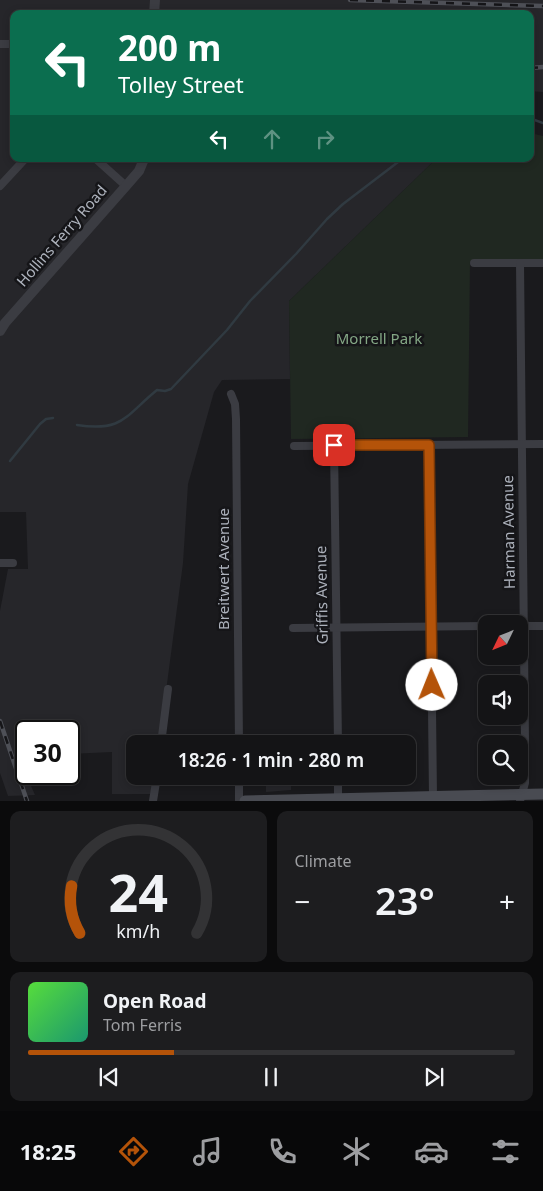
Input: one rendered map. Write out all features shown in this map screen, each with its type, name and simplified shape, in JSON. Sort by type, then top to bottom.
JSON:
[{"type":"main road","points":[[245,801],[433,797],[522,798],[543,794]]},
{"type":"street","points":[[2,180],[22,162]]},
{"type":"street","points":[[99,162],[126,186]]},
{"type":"street","name":"Hollins Ferry Road","points":[[0,331],[126,186],[139,170],[143,162]]},
{"type":"street","points":[[474,263],[543,263]]},
{"type":"street","name":"Harman Avenue","points":[[520,263],[521,615]]},
{"type":"street","name":"Breitwert Avenue","points":[[231,394],[235,404],[236,419],[239,735]]},
{"type":"street","points":[[294,446],[543,444]]},
{"type":"street","name":"Griffis Avenue","points":[[334,445],[338,735]]},
{"type":"street","points":[[429,445],[433,797]]},
{"type":"street","points":[[0,563],[13,564]]},
{"type":"street","points":[[293,628],[478,626]]},
{"type":"street","points":[[528,626],[543,626]]},
{"type":"street","name":"Harman Avenue","points":[[522,665],[525,783],[522,798]]},
{"type":"street","points":[[162,735],[168,689]]},
{"type":"street","points":[[153,801],[156,785]]},
{"type":"street","points":[[239,785],[239,801]]},
{"type":"street","points":[[338,785],[338,799]]},
{"type":"shaded area","points":[[0,0],[543,0],[543,92],[534,91],[534,10],[10,10],[10,162],[433,162],[289,301],[290,379],[222,380],[214,392],[188,484],[183,563],[160,735],[126,735],[126,785],[154,785],[152,794],[112,794],[112,752],[80,753],[80,720],[15,720],[15,785],[31,785],[35,795],[8,796],[0,773],[0,611],[8,569],[28,569],[26,512],[0,512]]},
{"type":"shaded area","points":[[266,785],[291,785],[291,790],[266,792]]},
{"type":"green space","name":"Morrell Park","points":[[534,134],[543,136],[543,261],[470,262],[468,437],[291,439],[289,301],[433,162],[534,162]]},
{"type":"waterway","points":[[534,120],[543,123]]},
{"type":"waterway","points":[[77,425],[92,427],[114,424],[130,414],[157,390],[165,391],[171,389],[327,219],[343,204],[398,162]]},
{"type":"waterway","points":[[10,461],[40,424],[46,419],[53,418]]},
{"type":"railway","points":[[350,0],[543,6]]},
{"type":"railway","points":[[534,68],[543,67]]},
{"type":"railway","points":[[0,721],[27,801]]},
{"type":"route","points":[[334,445],[429,445],[432,685]]}]
